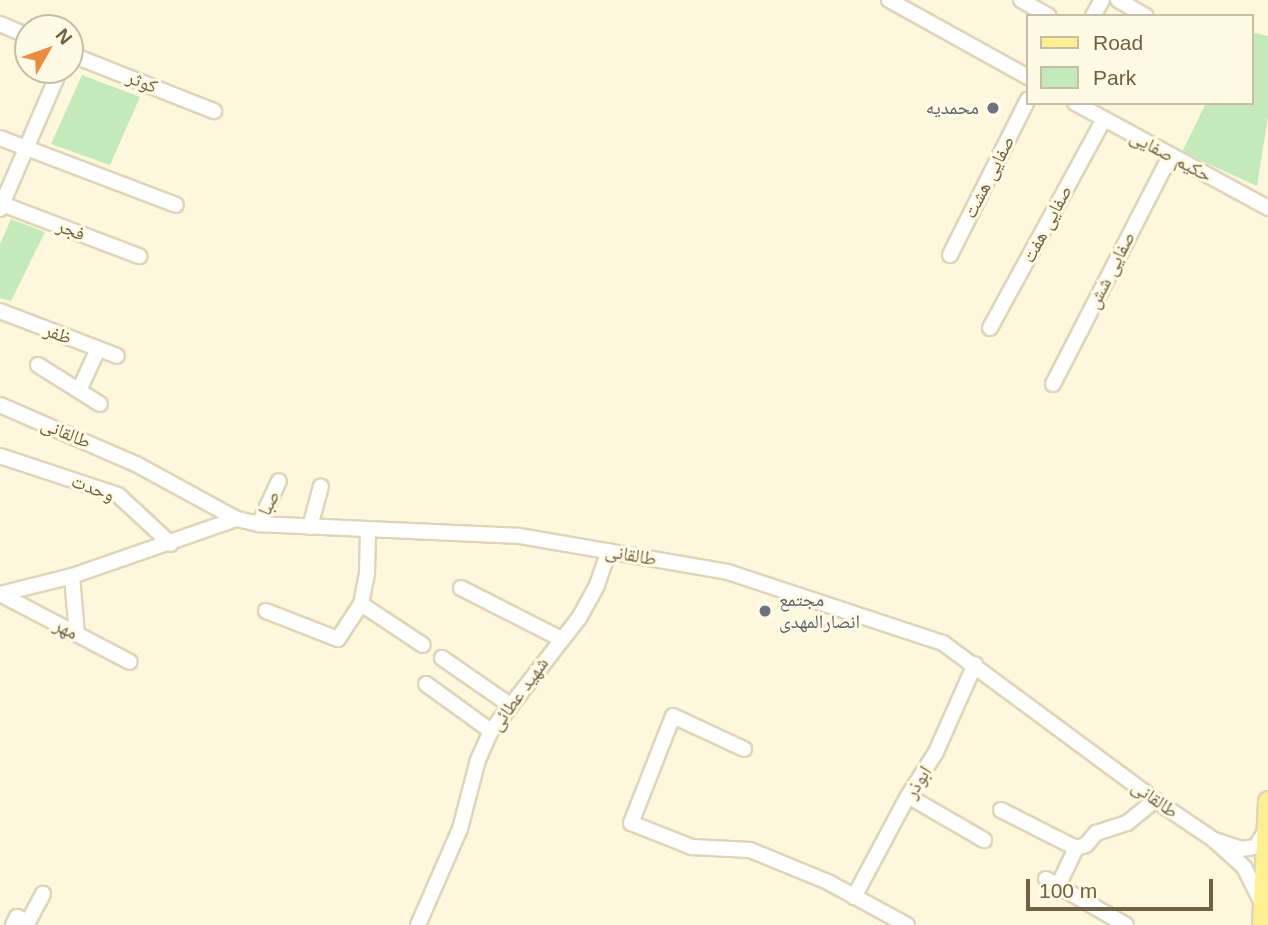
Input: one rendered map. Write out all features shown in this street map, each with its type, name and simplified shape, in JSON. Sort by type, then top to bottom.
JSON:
[{"type":"main road","points":[[1262,925],[1268,801]]},
{"type":"street","points":[[889,0],[1026,77]]},
{"type":"street","points":[[1021,0],[1046,14]]},
{"type":"street","points":[[1118,0],[1142,14]]},
{"type":"street","name":"کوثر","points":[[84,60],[214,111]]},
{"type":"street","points":[[1,207],[54,84]]},
{"type":"street","name":"صفایی هشت","points":[[950,255],[1026,103]]},
{"type":"street","name":"حکیم صفایی","points":[[1079,105],[1268,208]]},
{"type":"street","name":"صفایی هفت","points":[[990,328],[1104,119]]},
{"type":"street","points":[[0,138],[176,205]]},
{"type":"street","name":"صفایی شش","points":[[1053,384],[1170,156]]},
{"type":"street","name":"فجر","points":[[1,207],[139,256]]},
{"type":"street","name":"ظفر","points":[[0,311],[117,356]]},
{"type":"street","points":[[80,388],[98,349]]},
{"type":"street","points":[[38,365],[80,388],[100,404]]},
{"type":"street","name":"طالقانی","points":[[0,405],[136,464],[237,519],[259,524],[520,536],[609,551],[728,572],[943,643],[975,664],[1155,800],[1214,840]]},
{"type":"street","name":"وحدت","points":[[0,456],[118,495],[171,544]]},
{"type":"street","name":"صبا","points":[[259,524],[279,481]]},
{"type":"street","points":[[310,527],[321,486]]},
{"type":"street","points":[[1,594],[72,576],[237,519]]},
{"type":"street","points":[[266,611],[338,639],[361,604],[367,574],[368,530]]},
{"type":"street","name":"شهید عطائی","points":[[418,925],[460,829],[478,760],[491,731],[579,618],[597,585],[609,551]]},
{"type":"street","points":[[72,576],[77,634]]},
{"type":"street","points":[[461,588],[561,639]]},
{"type":"street","name":"مهر","points":[[1,594],[130,662]]},
{"type":"street","points":[[361,604],[423,645]]},
{"type":"street","points":[[442,658],[510,705]]},
{"type":"street","name":"ابوذر","points":[[854,897],[908,796],[936,752],[975,664]]},
{"type":"street","points":[[426,684],[491,731]]},
{"type":"street","points":[[744,749],[673,716],[631,823],[692,846],[750,850],[828,882],[907,925]]},
{"type":"street","points":[[908,796],[984,840]]},
{"type":"street","points":[[1126,925],[1052,883],[1076,848],[1086,845],[1096,833],[1127,823],[1155,800]]},
{"type":"street","points":[[1001,810],[1076,848]]},
{"type":"street","points":[[1214,840],[1241,849],[1256,847],[1267,828]]},
{"type":"street","points":[[1214,840],[1244,867],[1263,905]]},
{"type":"street","points":[[13,925],[17,917],[28,922],[43,894]]},
{"type":"green space","points":[[1254,32],[1268,36],[1268,117],[1257,186],[1182,152],[1205,105],[1254,105]]},
{"type":"green space","points":[[84,76],[140,97],[110,165],[51,144],[78,84],[84,84]]},
{"type":"green space","points":[[11,219],[45,232],[11,301],[0,298],[0,244]]},
{"type":"place","name":"محمدیه","points":[[993,108]]},
{"type":"place","name":"مجتمع انصارالمهدی","points":[[765,611]]}]
